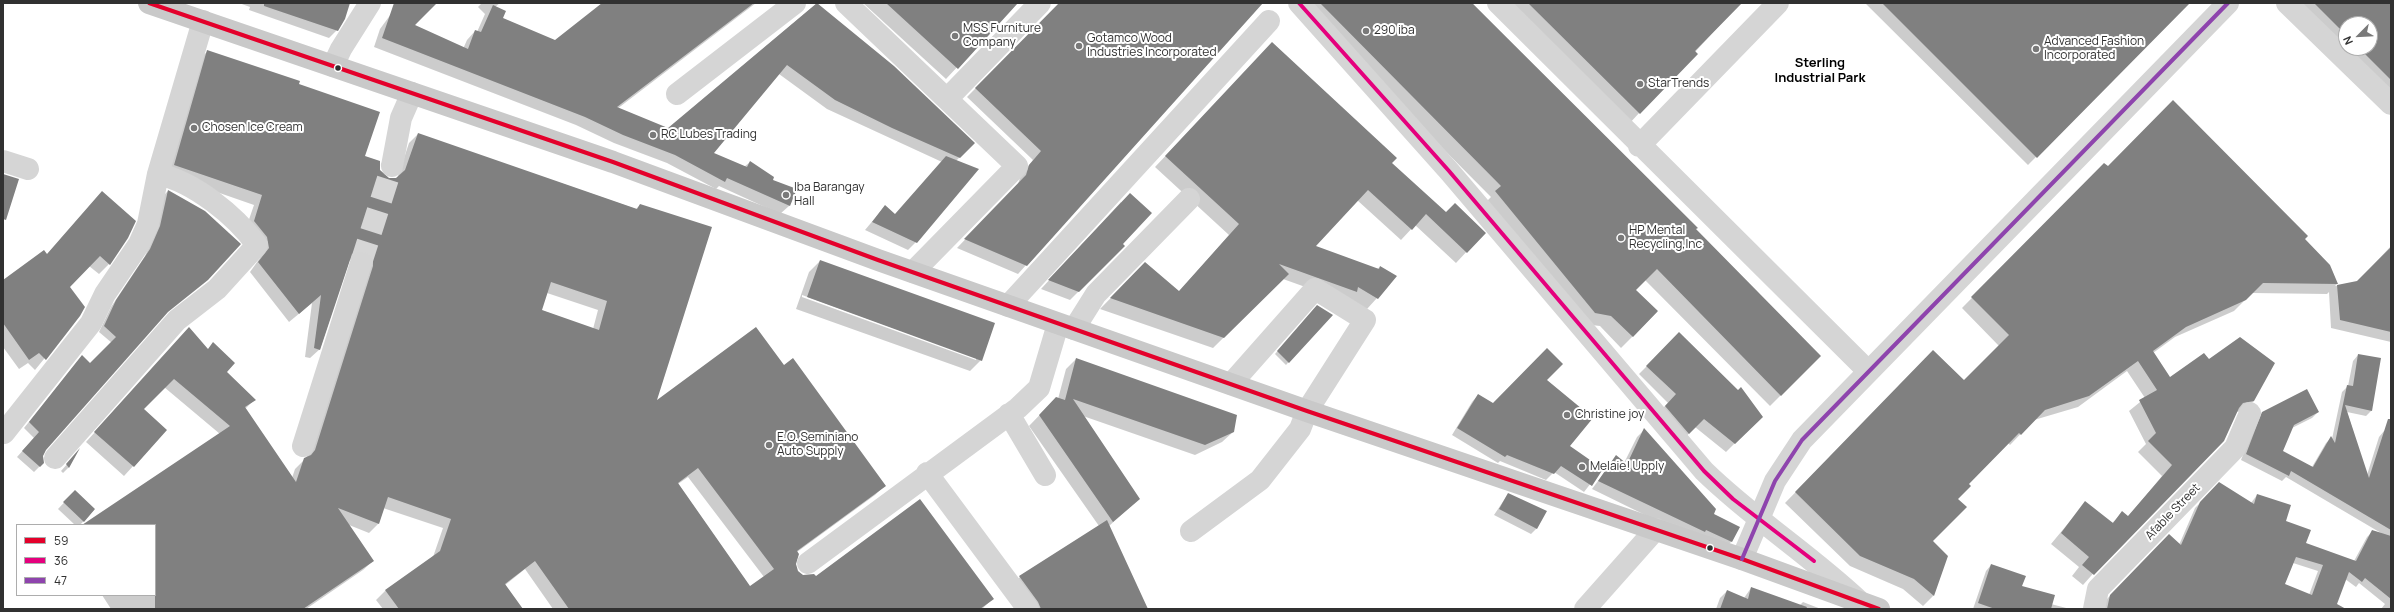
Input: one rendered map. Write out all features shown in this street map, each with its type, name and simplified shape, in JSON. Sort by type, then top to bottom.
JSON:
[{"type":"main road","points":[[149,3],[613,162],[1008,306],[1308,411],[1656,529],[1858,600],[1879,609]]},
{"type":"street","points":[[333,66],[341,49],[370,3]]},
{"type":"street","points":[[677,94],[795,3]]},
{"type":"street","points":[[846,3],[1017,166],[912,272]]},
{"type":"street","points":[[947,99],[1040,3]]},
{"type":"street","points":[[1299,3],[1449,171],[1674,436],[1733,499],[1809,556],[1858,600]]},
{"type":"street","points":[[1498,3],[1639,146],[1868,371]]},
{"type":"street","points":[[1639,146],[1778,3]]},
{"type":"street","points":[[1742,559],[1775,481],[1802,440],[2228,3]]},
{"type":"street","points":[[2287,3],[2391,104]]},
{"type":"street","points":[[4,433],[91,323],[105,294],[139,244],[148,224],[158,174],[203,21]]},
{"type":"street","points":[[1008,306],[1269,21]]},
{"type":"street","points":[[392,166],[401,118],[412,93]]},
{"type":"street","points":[[3,161],[28,169]]},
{"type":"street","points":[[55,458],[177,320],[217,289],[257,245],[247,232],[197,189],[169,176],[158,174]]},
{"type":"street","points":[[808,563],[1009,414],[1039,388],[1066,326],[1189,198]]},
{"type":"street","points":[[303,446],[361,263]]},
{"type":"street","points":[[1191,530],[1260,480],[1300,428],[1308,411],[1365,320],[1315,289],[1231,384]]},
{"type":"street","name":"Afable Street","points":[[2094,609],[2098,589],[2236,448],[2250,413]]},
{"type":"street","points":[[1009,414],[1045,475]]},
{"type":"street","points":[[927,474],[1028,609]]},
{"type":"street","points":[[1585,609],[1656,529]]},
{"type":"building","points":[[264,3],[350,3],[345,19],[338,31],[264,6]]},
{"type":"building","points":[[394,3],[437,3],[415,25],[468,49],[475,30],[481,32],[493,5],[506,11],[503,18],[555,40],[602,3],[754,3],[617,107],[668,128],[817,3],[894,66],[975,143],[960,158],[892,128],[835,100],[787,65],[714,153],[747,167],[750,161],[774,177],[773,180],[797,189],[790,206],[727,178],[725,182],[675,155],[623,135],[585,117],[382,38]]},
{"type":"building","name":"MSS Furniture Company","points":[[886,3],[1018,3],[958,69]]},
{"type":"building","points":[[1059,3],[1263,3],[1027,266],[964,239],[1026,175],[1029,165],[1041,151],[975,88]]},
{"type":"building","points":[[1320,3],[1472,3],[1698,228],[1696,229],[1821,356],[1781,396],[1657,269],[1636,290],[1658,311],[1633,337],[1611,316],[1595,313],[1495,191],[1501,186]]},
{"type":"building","name":"StarTrends","points":[[1528,3],[1742,3],[1695,51],[1698,54],[1640,114]]},
{"type":"building","name":"Advanced Fashion Incorporated","points":[[1882,3],[2190,3],[2037,158]]},
{"type":"building","points":[[2314,3],[2391,3],[2391,80],[2367,56],[2378,56],[2378,16],[2338,16],[2338,27]]},
{"type":"building","points":[[1272,42],[1397,158],[1392,163],[1446,212],[1455,203],[1486,233],[1467,253],[1426,214],[1412,230],[1368,190],[1316,246],[1379,269],[1380,266],[1397,276],[1378,299],[1358,287],[1357,292],[1279,264],[1289,274],[1224,338],[1110,298],[1145,262],[1179,291],[1239,224],[1165,156]]},
{"type":"building","points":[[207,50],[300,81],[299,84],[380,112],[365,156],[380,161],[380,170],[389,178],[396,178],[405,170],[418,133],[637,209],[640,204],[712,227],[657,400],[756,327],[784,365],[793,358],[886,486],[797,551],[799,554],[796,564],[798,571],[803,575],[814,574],[816,576],[920,499],[994,599],[980,609],[569,609],[535,561],[505,584],[523,609],[399,609],[385,590],[440,551],[451,519],[388,497],[379,524],[338,508],[374,561],[303,609],[155,609],[156,524],[83,524],[230,426],[174,379],[144,409],[167,430],[134,467],[94,432],[189,327],[208,349],[213,342],[235,363],[227,372],[256,400],[245,407],[296,482],[304,458],[311,455],[315,450],[373,266],[373,260],[365,251],[359,251],[352,254],[320,350],[314,348],[321,295],[299,314],[258,262],[269,248],[267,237],[254,221],[262,195],[174,165]],"holes":[[[551,282],[607,301],[599,330],[542,310]],[[698,468],[774,569],[750,586],[678,483]]]},
{"type":"building","points":[[2173,100],[2308,236],[2305,239],[2330,265],[2338,284],[2263,283],[2246,300],[2186,327],[2153,351],[2170,377],[2204,353],[2209,359],[2240,337],[2275,363],[2254,401],[2243,403],[2239,408],[2224,441],[2094,575],[2082,565],[2089,557],[2061,533],[2085,501],[2113,523],[2122,511],[2128,516],[2172,465],[2148,441],[2156,433],[2139,400],[2157,390],[2138,361],[2089,396],[2045,410],[2021,435],[2019,433],[1969,484],[1971,486],[1958,499],[1967,507],[1933,541],[1948,556],[1934,596],[1914,579],[1860,556],[1795,492],[1933,350],[1964,380],[2009,335],[1971,297],[2104,163],[2108,166]]},
{"type":"building","points":[[946,156],[979,169],[917,243],[872,222],[885,205],[895,214]]},
{"type":"building","points":[[3,174],[19,179],[6,220],[3,219]]},
{"type":"building","points":[[168,190],[205,211],[241,244],[208,280],[168,312],[46,450],[43,456],[44,463],[40,467],[22,451],[39,432],[29,422],[82,355],[90,363],[116,337],[104,326],[116,300],[150,249],[160,226]]},
{"type":"building","points":[[102,191],[136,221],[128,238],[110,265],[100,256],[70,287],[85,307],[80,316],[46,360],[39,353],[29,360],[3,323],[3,280],[44,250],[47,254]]},
{"type":"building","points":[[1130,193],[1152,213],[1123,244],[1125,246],[1079,292],[1048,280]]},
{"type":"building","points":[[2391,247],[2391,332],[2340,320],[2337,285],[2357,281]]},
{"type":"building","points":[[820,260],[995,323],[982,361],[807,297]]},
{"type":"building","points":[[1317,305],[1333,315],[1289,363],[1277,351]]},
{"type":"building","points":[[1679,332],[1738,390],[1741,387],[1763,417],[1735,444],[1704,419],[1689,434],[1665,406],[1676,394],[1646,366]]},
{"type":"building","points":[[1547,348],[1563,364],[1547,380],[1593,418],[1570,446],[1603,469],[1592,486],[1561,466],[1554,474],[1507,455],[1505,457],[1457,428],[1478,394],[1493,403]]},
{"type":"building","points":[[2358,354],[2381,358],[2372,411],[2345,405],[2369,478],[2388,419],[2391,419],[2391,530],[2291,471],[2289,476],[2246,454],[2262,412],[2307,389],[2319,412],[2294,425],[2283,451],[2313,467],[2331,436],[2335,443],[2347,385],[2353,386]]},
{"type":"building","points":[[1076,358],[1237,415],[1234,432],[1205,445],[1073,399],[1140,499],[1113,522],[1039,415],[1056,397],[1065,400]]},
{"type":"building","points":[[1644,428],[1716,509],[1714,514],[1740,527],[1732,542],[1706,530],[1705,532],[1598,481],[1616,455],[1627,464]]},
{"type":"building","points":[[80,448],[69,468],[66,464]]},
{"type":"building","points":[[2219,482],[2254,504],[2257,494],[2291,505],[2286,521],[2311,530],[2306,543],[2356,561],[2372,530],[2391,536],[2391,599],[2365,578],[2362,582],[2349,572],[2337,604],[2346,609],[2107,609],[2110,595],[2169,534],[2181,545],[2200,502]],"holes":[[[2296,557],[2323,565],[2312,595],[2285,584]]]},
{"type":"building","points":[[75,490],[95,509],[84,522],[63,502]]},
{"type":"building","points":[[1508,493],[1547,511],[1537,529],[1499,509]]},
{"type":"building","points":[[1107,520],[1148,609],[1041,609],[1038,602],[1019,576]]},
{"type":"building","points":[[1991,564],[2026,576],[2022,586],[2055,595],[2051,609],[1995,609],[1978,603]]},
{"type":"building","points":[[1751,587],[1807,607],[1806,609],[1720,609],[1727,590],[1748,599]]},
{"type":"tunnel","points":[[361,263],[392,166]]},
{"type":"transit line","name":"59","points":[[149,3],[613,162],[878,260],[1307,411],[1742,559],[1879,609]]},
{"type":"transit line","name":"36","points":[[1299,3],[1449,171],[1704,471],[1733,499],[1814,561]]},
{"type":"transit line","name":"47","points":[[1742,559],[1775,481],[1802,440],[2228,3]]},
{"type":"place","name":"290 iba","points":[[1366,31]]},
{"type":"place","name":"MSS Furniture Company","points":[[955,36]]},
{"type":"place","name":"Gotamco Wood Industries Incorporated","points":[[1079,46]]},
{"type":"place","name":"Advanced Fashion Incorporated","points":[[2036,49]]},
{"type":"place","name":"StarTrends","points":[[1640,84]]},
{"type":"place","name":"Chosen Ice Cream","points":[[194,128]]},
{"type":"place","name":"RC Lubes Trading","points":[[653,135]]},
{"type":"place","name":"Iba Barangay Hall","points":[[786,195]]},
{"type":"place","name":"HP Mental Recycling,Inc","points":[[1621,238]]},
{"type":"place","name":"Christine joy","points":[[1567,415]]},
{"type":"place","name":"E.O. Seminiano Auto Supply","points":[[769,445]]},
{"type":"place","name":"Melaie! Upply","points":[[1582,467]]},
{"type":"district","name":"Sterling Industrial Park","points":[[1820,70]]}]
